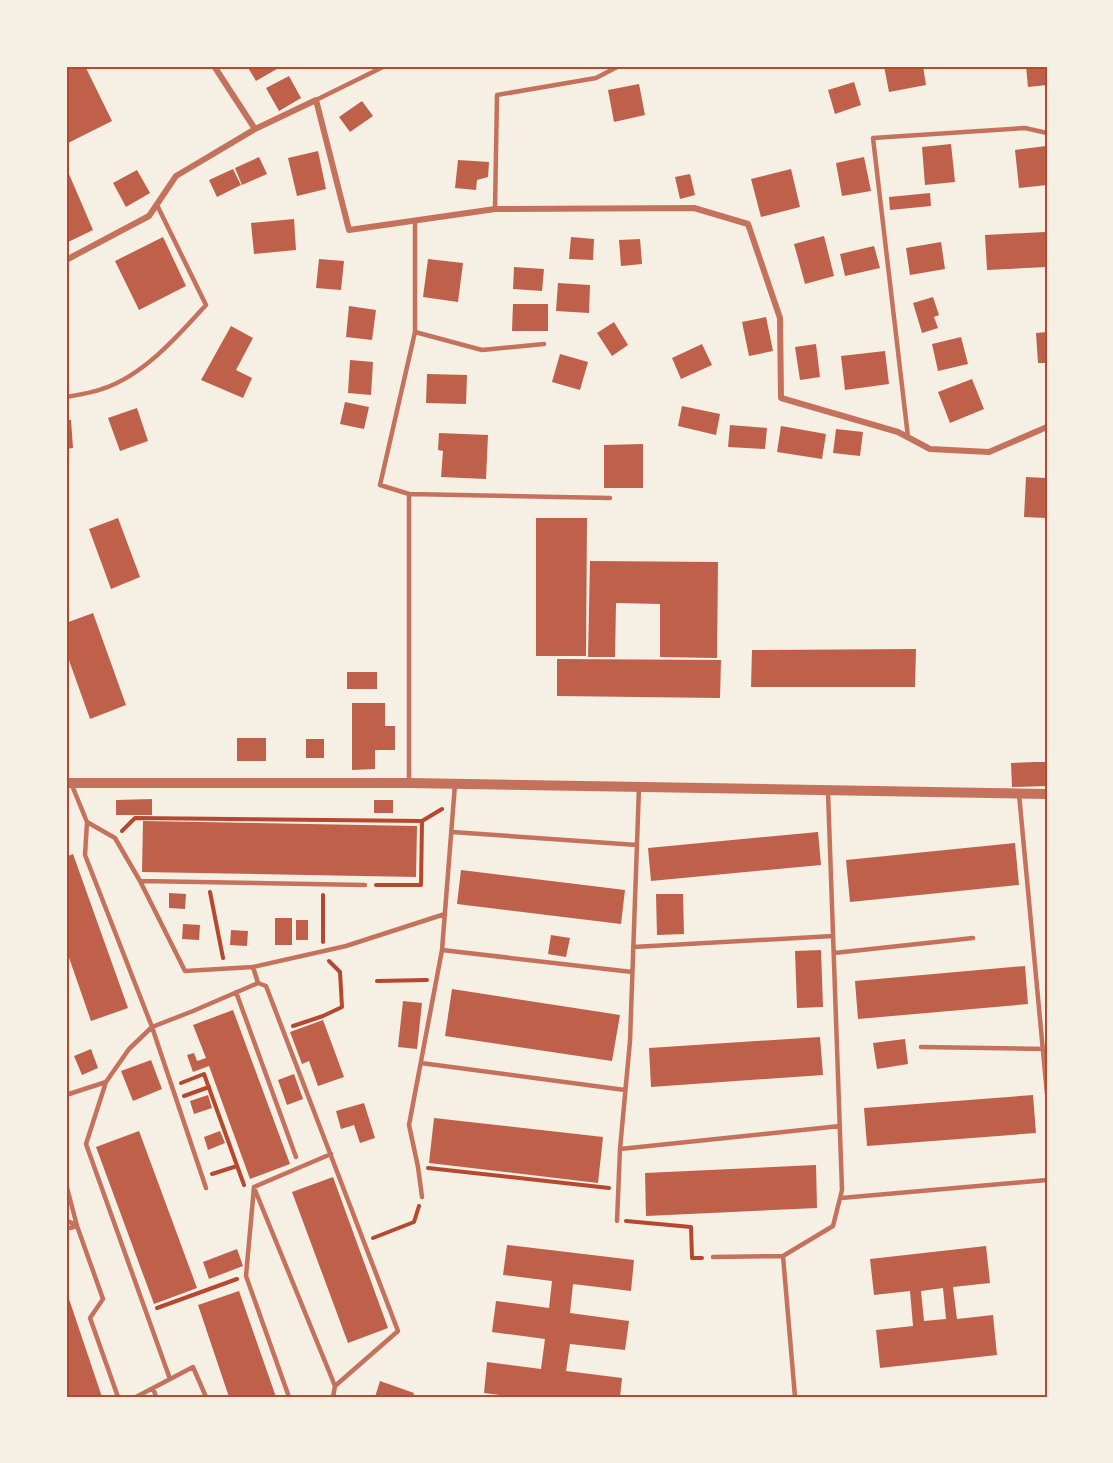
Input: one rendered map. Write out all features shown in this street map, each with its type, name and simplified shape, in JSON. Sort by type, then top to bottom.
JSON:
[{"type":"street","points":[[214,66],[255,129]]},
{"type":"street","points":[[66,260],[149,216],[176,176],[255,129],[316,100],[349,230],[495,209],[694,208],[748,224],[780,318],[781,398],[898,432],[930,449],[989,452],[1047,427]]},
{"type":"street","points":[[69,783],[409,783],[1047,794]]},
{"type":"lane","points":[[316,100],[385,66]]},
{"type":"lane","points":[[495,209],[497,95],[596,78],[619,66]]},
{"type":"lane","points":[[908,437],[873,138],[1025,128],[1047,133]]},
{"type":"lane","points":[[66,397],[102,389],[129,377],[152,359],[206,305],[157,205]]},
{"type":"lane","points":[[415,221],[415,332],[380,485],[409,494],[610,498]]},
{"type":"lane","points":[[415,332],[482,350],[544,344]]},
{"type":"lane","points":[[409,494],[409,783]]},
{"type":"lane","points":[[69,783],[87,822],[85,855],[152,1027],[206,1188]]},
{"type":"lane","points":[[422,1197],[409,1125],[442,950],[455,784]]},
{"type":"lane","points":[[617,1221],[620,1149],[630,1041],[639,787]]},
{"type":"lane","points":[[713,1257],[783,1256],[833,1226],[841,1198],[828,790]]},
{"type":"lane","points":[[1020,794],[1047,1094]]},
{"type":"lane","points":[[87,822],[115,838],[140,881],[185,971],[253,967],[346,946],[445,914]]},
{"type":"lane","points":[[452,832],[637,845]]},
{"type":"lane","points":[[140,881],[365,885]]},
{"type":"lane","points":[[633,947],[833,936]]},
{"type":"lane","points":[[834,953],[973,938]]},
{"type":"lane","points":[[442,950],[632,972]]},
{"type":"lane","points":[[253,967],[258,983]]},
{"type":"lane","points":[[170,1379],[86,1144],[106,1082],[129,1049],[152,1027],[258,983],[266,986],[398,1330],[335,1386]]},
{"type":"lane","points":[[236,992],[296,1157]]},
{"type":"lane","points":[[1039,1000],[1047,999]]},
{"type":"lane","points":[[921,1047],[1043,1049]]},
{"type":"lane","points":[[421,1063],[625,1090]]},
{"type":"lane","points":[[66,1095],[106,1082]]},
{"type":"lane","points":[[620,1149],[840,1126]]},
{"type":"lane","points":[[254,1187],[331,1154]]},
{"type":"lane","points":[[841,1198],[1047,1180]]},
{"type":"lane","points":[[66,1184],[77,1226],[103,1299],[90,1318],[118,1397]]},
{"type":"lane","points":[[254,1187],[246,1276],[289,1397]]},
{"type":"lane","points":[[254,1187],[335,1386],[333,1397]]},
{"type":"lane","points":[[66,1220],[77,1226]]},
{"type":"lane","points":[[66,1229],[77,1226]]},
{"type":"lane","points":[[783,1256],[795,1397]]},
{"type":"lane","points":[[136,1397],[193,1367],[206,1397]]},
{"type":"lane","points":[[153,1388],[156,1397]]},
{"type":"path","points":[[115,838],[135,818],[422,821],[454,801]]},
{"type":"path","points":[[365,885],[421,885],[422,821]]},
{"type":"path","points":[[208,882],[225,969]]},
{"type":"path","points":[[283,1030],[324,1016],[342,1007],[340,972],[321,952],[324,884]]},
{"type":"path","points":[[376,981],[437,980]]},
{"type":"path","points":[[191,1079],[204,1074],[246,1190],[254,1187]]},
{"type":"path","points":[[195,1092],[209,1087]]},
{"type":"path","points":[[202,1178],[237,1166]]},
{"type":"path","points":[[418,1167],[619,1189]]},
{"type":"path","points":[[364,1242],[414,1222],[418,1212]]},
{"type":"path","points":[[617,1221],[691,1227],[692,1258],[713,1257]]},
{"type":"path","points":[[146,1312],[246,1276]]},
{"type":"building","points":[[66,66],[85,66],[112,121],[66,144]]},
{"type":"building","points":[[247,66],[282,66],[256,81]]},
{"type":"building","points":[[884,66],[923,66],[926,85],[889,92]]},
{"type":"building","points":[[1026,66],[1047,66],[1047,85],[1028,87]]},
{"type":"building","points":[[289,76],[301,98],[279,111],[266,88]]},
{"type":"building","points":[[854,82],[861,105],[835,114],[828,90]]},
{"type":"building","points":[[639,84],[645,115],[614,122],[608,90]]},
{"type":"building","points":[[362,101],[373,116],[350,132],[339,117]]},
{"type":"building","points":[[951,144],[955,182],[925,185],[922,147]]},
{"type":"building","points":[[1046,146],[1047,185],[1019,188],[1015,150]]},
{"type":"building","points":[[318,151],[326,189],[297,196],[288,158]]},
{"type":"building","points":[[259,157],[267,174],[242,185],[235,168]]},
{"type":"building","points":[[864,157],[871,191],[842,196],[836,163]]},
{"type":"building","points":[[458,160],[489,162],[488,177],[477,180],[476,190],[455,188]]},
{"type":"building","points":[[233,169],[241,185],[217,197],[209,180]]},
{"type":"building","points":[[791,169],[800,207],[761,217],[751,179]]},
{"type":"building","points":[[137,170],[150,193],[126,207],[113,183]]},
{"type":"building","points":[[69,174],[93,230],[66,243],[66,176]]},
{"type":"building","points":[[690,174],[695,195],[680,199],[675,177]]},
{"type":"building","points":[[930,193],[931,206],[890,210],[889,197]]},
{"type":"building","points":[[294,219],[296,250],[254,254],[251,223]]},
{"type":"building","points":[[1045,232],[1047,267],[987,270],[985,235]]},
{"type":"building","points":[[824,236],[834,276],[805,284],[794,244]]},
{"type":"building","points":[[163,237],[186,286],[139,310],[115,261]]},
{"type":"building","points":[[571,237],[594,239],[593,260],[569,259]]},
{"type":"building","points":[[640,239],[642,264],[621,266],[619,240]]},
{"type":"building","points":[[941,242],[945,269],[910,275],[906,248]]},
{"type":"building","points":[[874,246],[880,268],[845,276],[840,254]]},
{"type":"building","points":[[319,259],[344,261],[341,290],[316,288]]},
{"type":"building","points":[[428,259],[463,263],[458,302],[423,297]]},
{"type":"building","points":[[514,267],[544,269],[542,291],[513,289]]},
{"type":"building","points":[[558,283],[590,285],[589,313],[556,311]]},
{"type":"building","points":[[933,297],[939,315],[934,317],[938,328],[922,333],[913,303]]},
{"type":"building","points":[[513,304],[548,304],[548,331],[512,331]]},
{"type":"building","points":[[349,306],[376,310],[372,340],[346,337]]},
{"type":"building","points":[[766,317],[773,351],[749,356],[742,322]]},
{"type":"building","points":[[614,322],[628,345],[612,356],[597,333]]},
{"type":"building","points":[[231,326],[253,338],[236,370],[252,378],[243,398],[201,380]]},
{"type":"building","points":[[1047,332],[1047,363],[1038,363],[1036,333]]},
{"type":"building","points":[[961,337],[968,364],[938,371],[932,344]]},
{"type":"building","points":[[702,344],[712,365],[681,379],[672,358]]},
{"type":"building","points":[[816,344],[820,377],[800,380],[795,347]]},
{"type":"building","points":[[885,351],[889,384],[845,390],[841,356]]},
{"type":"building","points":[[560,354],[588,362],[580,390],[552,382]]},
{"type":"building","points":[[350,360],[373,362],[371,395],[348,393]]},
{"type":"building","points":[[427,374],[467,375],[466,404],[426,403]]},
{"type":"building","points":[[972,379],[984,409],[950,423],[938,392]]},
{"type":"building","points":[[345,402],[369,407],[364,429],[340,424]]},
{"type":"building","points":[[682,406],[720,414],[716,435],[678,426]]},
{"type":"building","points":[[137,408],[148,441],[120,451],[108,418]]},
{"type":"building","points":[[66,420],[71,420],[73,448],[66,449]]},
{"type":"building","points":[[730,425],[767,428],[765,449],[728,447]]},
{"type":"building","points":[[781,426],[826,434],[822,459],[777,452]]},
{"type":"building","points":[[836,429],[863,432],[860,456],[833,453]]},
{"type":"building","points":[[439,433],[488,435],[486,479],[441,477],[443,451],[438,450]]},
{"type":"building","points":[[643,444],[643,488],[604,488],[604,445]]},
{"type":"building","points":[[1026,477],[1047,478],[1047,518],[1024,517]]},
{"type":"building","points":[[118,518],[140,577],[111,589],[89,529]]},
{"type":"building","points":[[536,518],[587,518],[586,656],[536,656]]},
{"type":"building","points":[[590,561],[718,562],[717,658],[660,657],[660,604],[616,603],[615,657],[588,657]]},
{"type":"building","points":[[93,613],[126,705],[90,719],[66,652],[66,623]]},
{"type":"building","points":[[916,649],[915,687],[751,687],[752,650]]},
{"type":"building","points":[[557,659],[721,660],[720,698],[557,696]]},
{"type":"building","points":[[347,672],[377,672],[377,689],[347,689]]},
{"type":"building","points":[[352,703],[385,703],[385,726],[395,726],[395,750],[375,750],[375,769],[352,770]]},
{"type":"building","points":[[237,738],[266,738],[266,761],[237,761]]},
{"type":"building","points":[[306,739],[324,739],[324,758],[306,758]]},
{"type":"building","points":[[1047,762],[1047,786],[1012,787],[1011,763]]},
{"type":"building","points":[[152,799],[152,815],[116,815],[116,800]]},
{"type":"building","points":[[374,800],[393,800],[393,813],[374,813]]},
{"type":"building","points":[[143,821],[417,826],[416,877],[142,872]]},
{"type":"building","points":[[818,832],[821,865],[651,881],[648,848]]},
{"type":"building","points":[[1015,843],[1019,885],[850,902],[846,860]]},
{"type":"building","points":[[73,854],[128,1008],[91,1021],[66,949],[66,857]]},
{"type":"building","points":[[461,870],[625,890],[621,924],[457,904]]},
{"type":"building","points":[[169,893],[186,894],[185,909],[169,908]]},
{"type":"building","points":[[656,894],[683,894],[684,934],[657,935]]},
{"type":"building","points":[[275,918],[292,918],[292,945],[275,945]]},
{"type":"building","points":[[296,920],[308,920],[308,940],[296,940]]},
{"type":"building","points":[[183,924],[200,925],[199,940],[182,939]]},
{"type":"building","points":[[231,930],[248,931],[247,946],[230,945]]},
{"type":"building","points":[[551,935],[570,938],[566,957],[548,954]]},
{"type":"building","points":[[821,950],[823,1007],[797,1008],[795,951]]},
{"type":"building","points":[[1025,966],[1028,1004],[858,1019],[855,981]]},
{"type":"building","points":[[452,989],[620,1015],[612,1061],[445,1036]]},
{"type":"building","points":[[403,1001],[422,1003],[417,1049],[398,1047]]},
{"type":"building","points":[[233,1010],[290,1164],[250,1179],[209,1066],[193,1072],[187,1055],[194,1053],[197,1061],[206,1058],[193,1025]]},
{"type":"building","points":[[323,1020],[344,1077],[318,1086],[309,1061],[302,1064],[290,1032]]},
{"type":"building","points":[[820,1037],[823,1075],[651,1087],[649,1048]]},
{"type":"building","points":[[905,1039],[908,1064],[877,1069],[873,1043]]},
{"type":"building","points":[[91,1049],[98,1068],[82,1075],[74,1056]]},
{"type":"building","points":[[151,1060],[162,1089],[133,1101],[121,1071]]},
{"type":"building","points":[[294,1074],[303,1099],[287,1105],[278,1080]]},
{"type":"building","points":[[208,1095],[212,1108],[194,1114],[190,1101]]},
{"type":"building","points":[[1033,1095],[1036,1133],[867,1146],[864,1108]]},
{"type":"building","points":[[364,1103],[375,1138],[360,1143],[354,1125],[341,1129],[336,1111]]},
{"type":"building","points":[[434,1118],[603,1137],[598,1183],[429,1163]]},
{"type":"building","points":[[139,1131],[197,1288],[154,1304],[96,1147]]},
{"type":"building","points":[[220,1131],[225,1143],[208,1150],[204,1137]]},
{"type":"building","points":[[816,1165],[817,1208],[646,1216],[645,1173]]},
{"type":"building","points":[[333,1177],[388,1328],[348,1343],[292,1192]]},
{"type":"building","points":[[507,1245],[634,1260],[631,1291],[573,1284],[570,1313],[629,1321],[625,1350],[570,1344],[566,1371],[622,1378],[620,1397],[517,1397],[484,1393],[487,1362],[541,1369],[545,1339],[492,1332],[496,1301],[549,1308],[552,1281],[503,1275]]},
{"type":"building","points":[[986,1246],[990,1283],[953,1287],[957,1319],[993,1315],[997,1355],[880,1368],[876,1330],[913,1326],[910,1291],[874,1295],[870,1259]],"holes":[[[943,1288],[946,1319],[924,1321],[921,1291]]]},
{"type":"building","points":[[237,1249],[243,1266],[209,1279],[203,1262]]},
{"type":"building","points":[[66,1290],[102,1397],[66,1397]]},
{"type":"building","points":[[239,1291],[276,1397],[229,1397],[198,1305]]},
{"type":"building","points":[[380,1381],[414,1393],[413,1397],[375,1397]]}]
